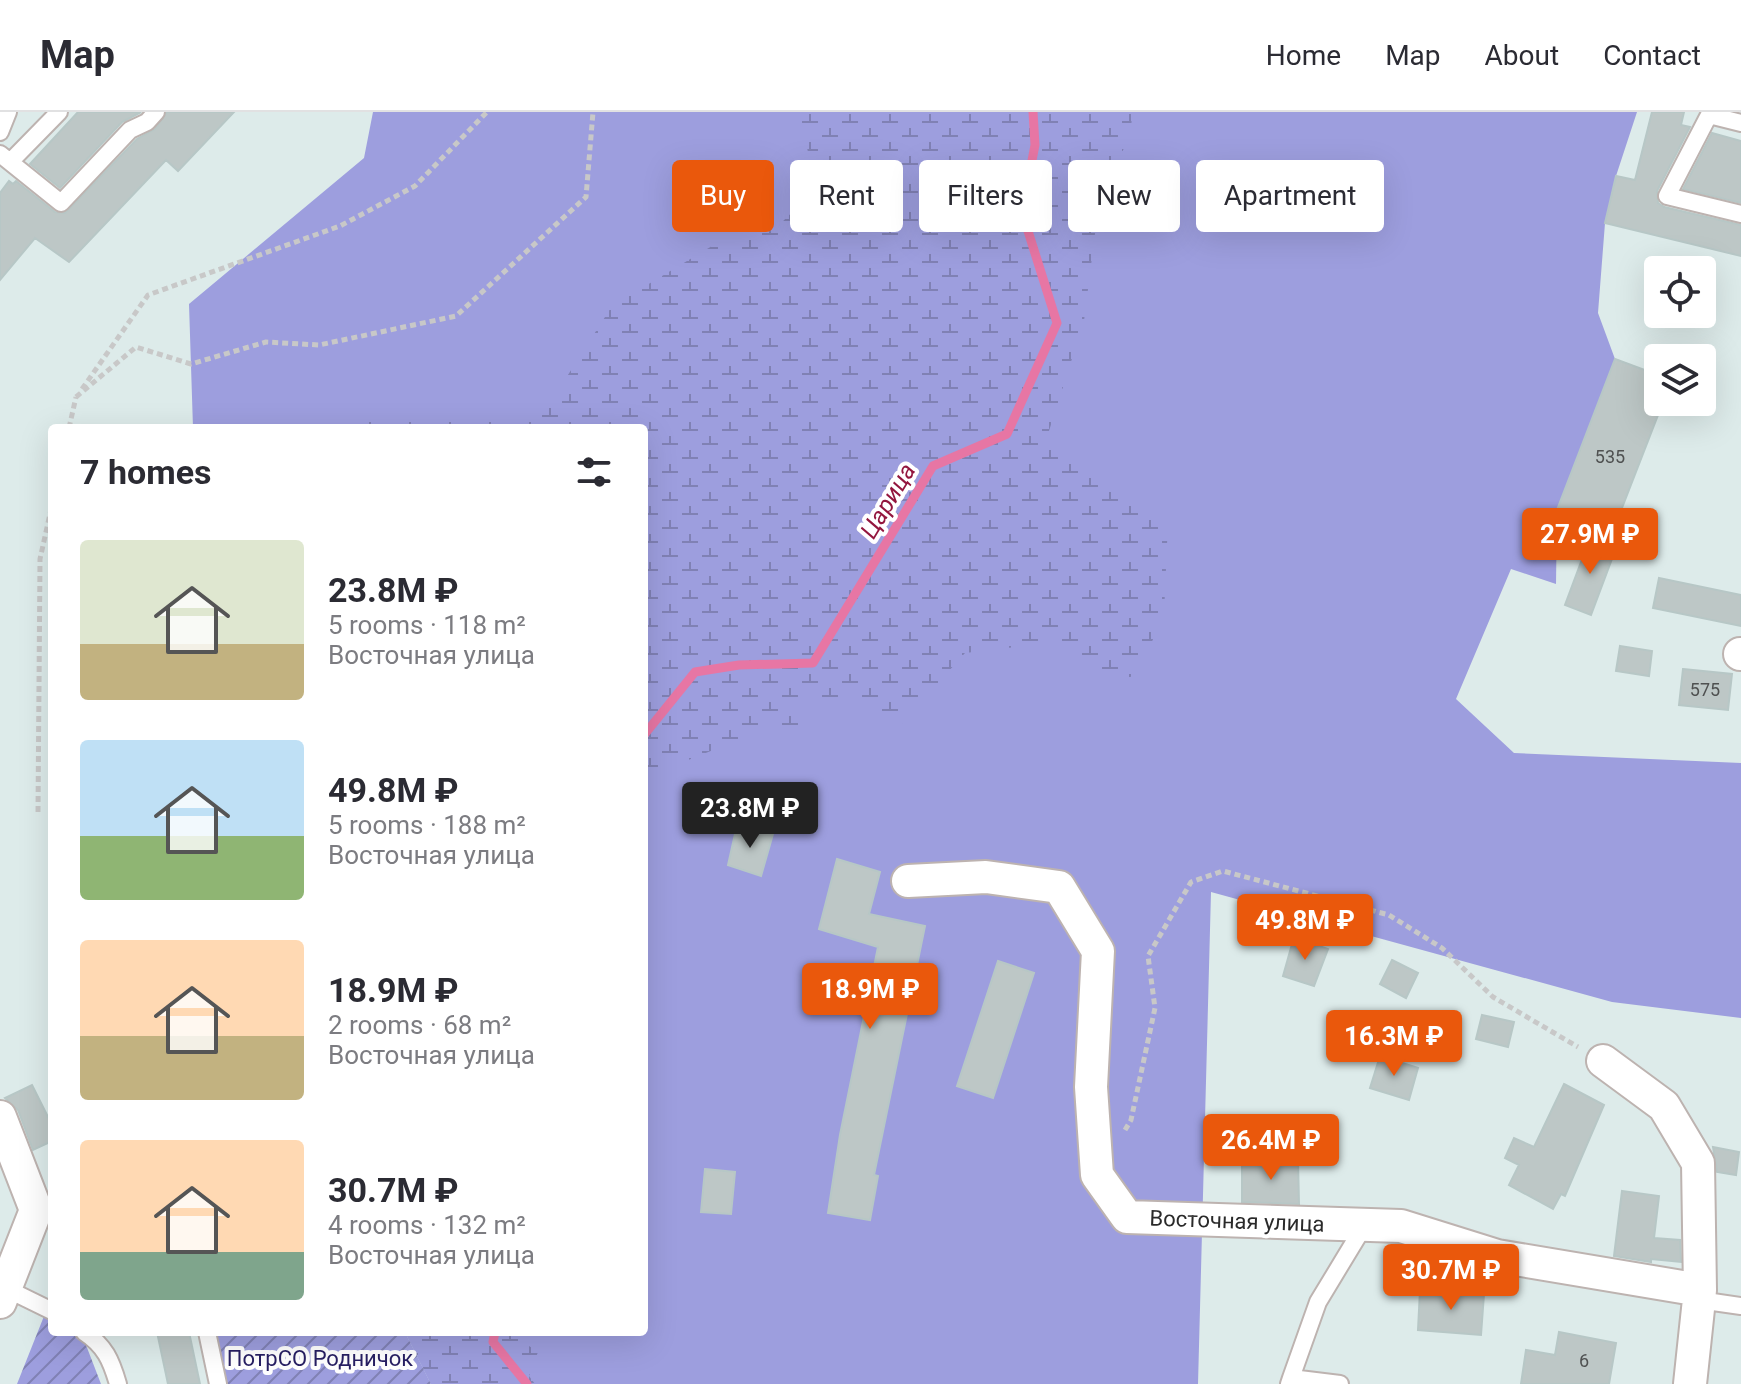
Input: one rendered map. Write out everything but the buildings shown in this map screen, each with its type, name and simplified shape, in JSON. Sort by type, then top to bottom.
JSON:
[{"type":"street","name":"Восточная улица","points":[[908,881],[986,877],[1059,887],[1098,951],[1091,1087],[1097,1175],[1127,1217],[1401,1226],[1497,1256],[1700,1295]]},
{"type":"street","points":[[1603,1061],[1664,1106],[1698,1163],[1700,1295],[1690,1384]]},
{"type":"street","points":[[0,1117],[36,1210],[3,1295]]},
{"type":"lane","points":[[0,132],[8,112]]},
{"type":"lane","points":[[59,112],[5,158],[61,203],[130,130],[147,122],[156,112]]},
{"type":"lane","points":[[1741,123],[1709,115],[1667,196],[1741,214]]},
{"type":"lane","points":[[1340,1384],[1290,1381],[1318,1302],[1364,1226]]},
{"type":"lane","points":[[3,1295],[48,1310]]},
{"type":"lane","points":[[1700,1295],[1741,1306]]},
{"type":"lane","points":[[90,1336],[100,1343],[118,1384]]},
{"type":"lane","points":[[208,1336],[218,1384]]},
{"type":"path","points":[[70,424],[76,397],[148,295],[340,226],[403,193],[415,186],[487,112]]},
{"type":"path","points":[[76,397],[136,347],[191,364],[266,342],[319,345],[456,316],[586,197],[593,112]]},
{"type":"path","points":[[38,812],[40,559],[48,523]]},
{"type":"path","points":[[1124,1131],[1131,1120],[1155,1008],[1148,956],[1191,882],[1223,871],[1389,915],[1442,948],[1493,997],[1603,1061]]},
{"type":"green space","points":[[373,112],[1637,112],[1616,176],[1605,223],[1598,313],[1615,359],[1557,510],[1556,584],[1511,569],[1456,699],[1514,753],[1741,763],[1741,1018],[1612,1002],[1211,892],[1198,1384],[431,1384],[407,1336],[648,1336],[648,424],[193,424],[189,304],[364,158]]},
{"type":"green space","points":[[798,112],[1132,112],[1131,133],[1118,160],[1068,160],[1068,232],[1095,232],[1084,321],[1048,434],[1085,469],[1168,522],[1164,614],[1137,676],[1100,681],[1058,642],[965,653],[896,730],[853,697],[803,699],[800,729],[763,730],[671,767],[648,767],[648,424],[351,424],[365,418],[499,422],[543,414],[612,306],[712,246],[760,232],[774,232],[790,214],[790,232],[903,232],[903,160],[810,160]]},
{"type":"green space","points":[[48,1306],[48,1336],[83,1336],[101,1384],[17,1384]]},
{"type":"green space","name":"ПотрСО Родничок","points":[[216,1336],[407,1336],[431,1384],[227,1384]]},
{"type":"green space","points":[[407,1336],[514,1336],[538,1352],[529,1376],[535,1384],[431,1384]]},
{"type":"waterway","name":"Царица","points":[[648,730],[695,672],[739,665],[813,663],[933,466],[1007,434],[1057,323],[1022,212],[1035,145],[1033,112]]},
{"type":"waterway","name":"Царица","points":[[494,1336],[493,1342],[527,1384]]}]
